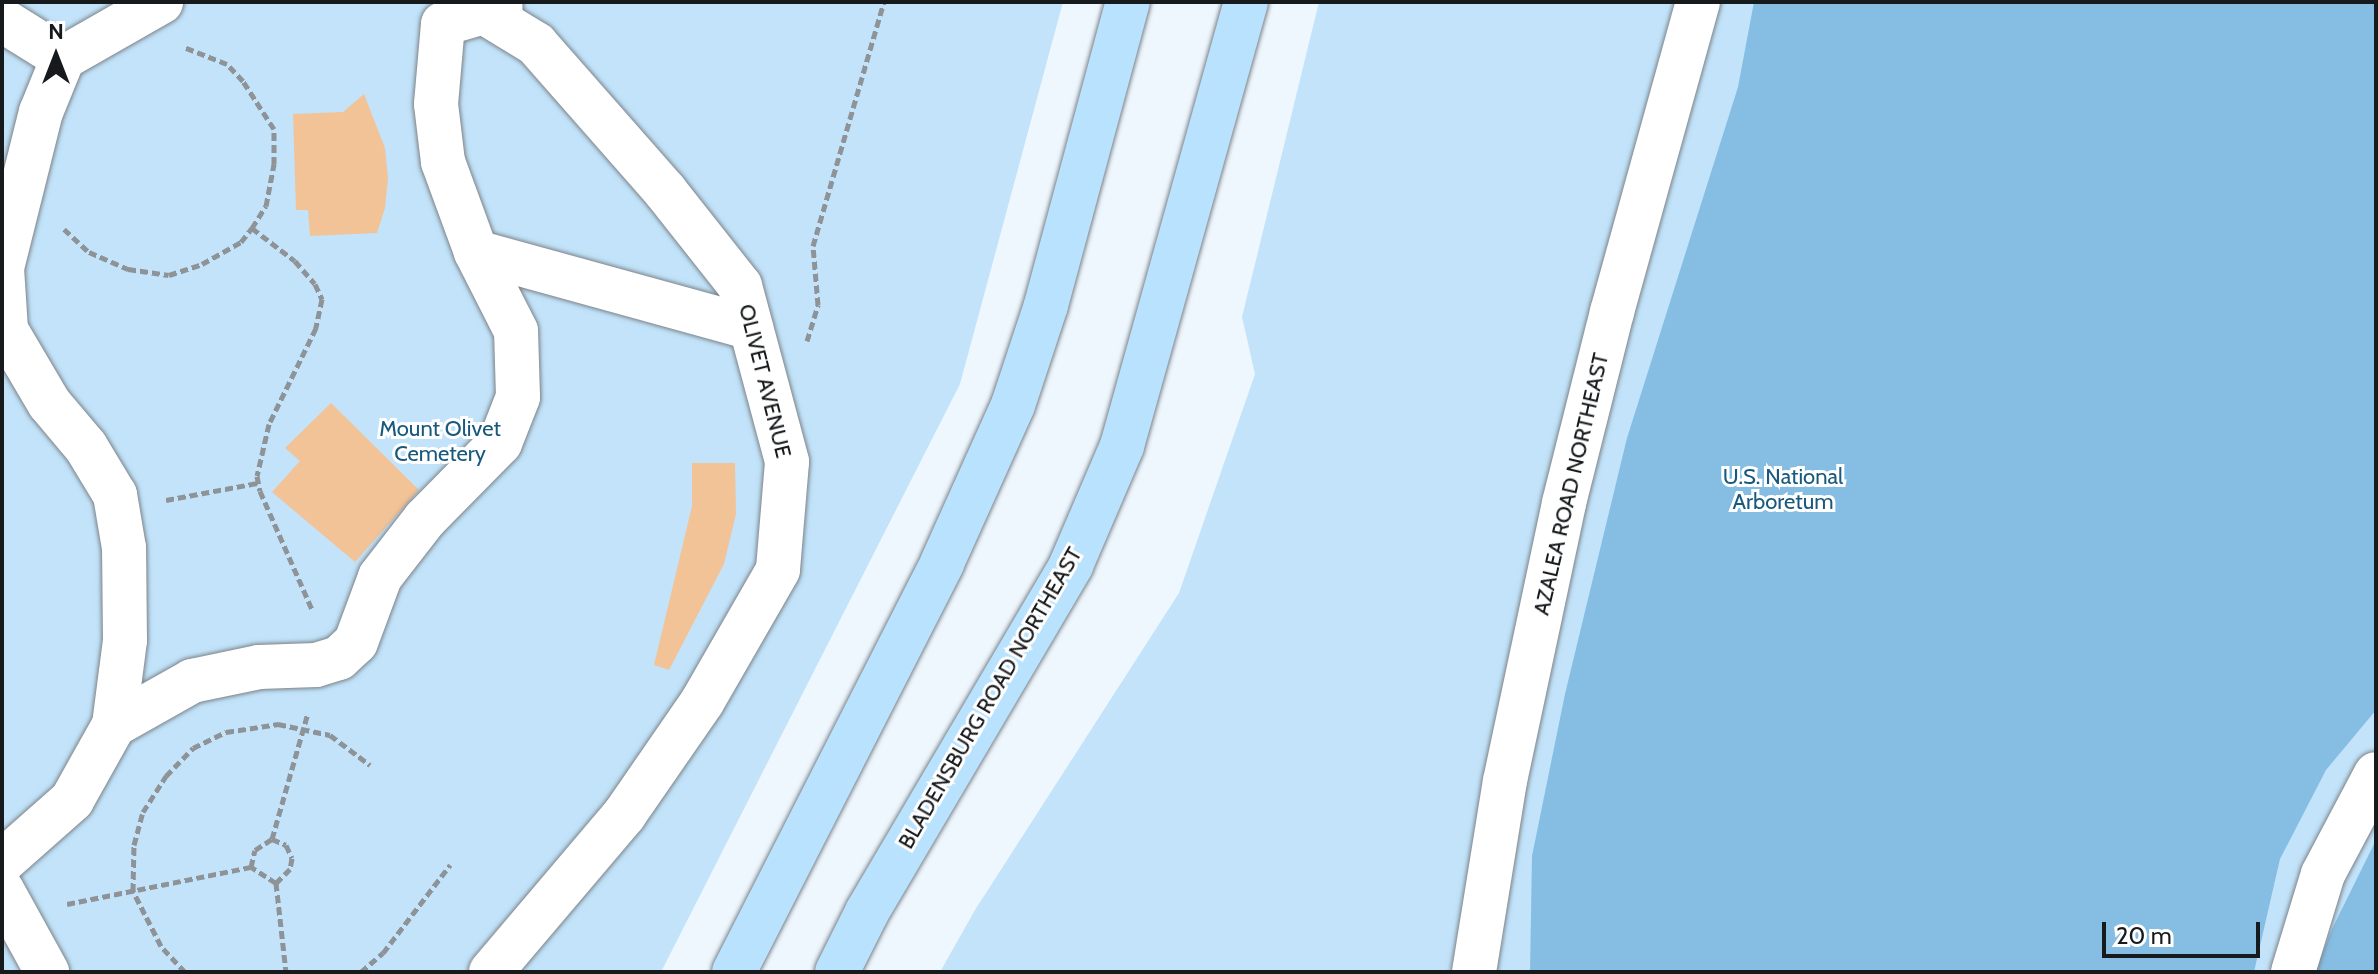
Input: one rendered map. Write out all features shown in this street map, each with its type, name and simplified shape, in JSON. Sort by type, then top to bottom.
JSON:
[{"type":"main road","points":[[734,972],[942,563],[1013,405],[1046,305],[1128,2]]},
{"type":"main road","name":"BLADENSBURG ROAD NORTHEAST","points":[[837,972],[867,912],[1071,565],[1122,446],[1246,2]]},
{"type":"street","points":[[2,862],[72,800],[114,725],[125,640],[124,548],[115,495],[86,447],[49,403],[6,330],[2,268],[41,112],[63,58],[161,2]]},
{"type":"street","name":"AZALEA ROAD NORTHEAST","points":[[1474,972],[1513,740],[1564,503],[1612,312],[1698,2]]},
{"type":"street","points":[[114,725],[192,681],[259,667],[331,661],[356,642],[380,577],[425,519],[500,443],[518,397],[516,331],[476,252],[443,162],[436,104],[443,24],[490,5]]},
{"type":"street","name":"OLIVET AVENUE","points":[[490,5],[536,44],[665,191],[740,286],[787,462],[778,570],[702,702],[624,815],[491,972]]},
{"type":"street","points":[[2,20],[63,58]]},
{"type":"street","points":[[476,252],[751,328]]},
{"type":"street","points":[[2293,972],[2323,874],[2376,774]]},
{"type":"street","points":[[9,902],[47,972]]},
{"type":"path","points":[[805,348],[818,305],[813,246],[884,2]]},
{"type":"path","points":[[26,177],[67,233],[89,252],[128,269],[169,275],[202,264],[241,242],[266,206],[274,164],[274,129],[243,81],[227,64],[212,58],[169,42],[111,30]]},
{"type":"path","points":[[251,867],[255,850],[272,839],[304,728],[331,661],[259,483],[269,424],[316,328],[322,299],[315,284],[295,261],[252,228]]},
{"type":"path","points":[[118,509],[259,483]]},
{"type":"path","points":[[185,972],[161,946],[133,891],[134,845],[143,812],[166,776],[193,748],[226,732],[256,725],[278,724],[330,735],[370,765]]},
{"type":"path","points":[[272,839],[286,845],[292,858],[290,869],[276,883]]},
{"type":"path","points":[[361,972],[383,953],[450,865]]},
{"type":"path","points":[[9,902],[133,891],[251,867],[276,883]]},
{"type":"path","points":[[276,883],[286,972]]},
{"type":"green space","name":"Mount Olivet Cemetery","points":[[2,2],[1063,2],[960,384],[661,972],[2,972]]},
{"type":"green space","name":"U.S. National Arboretum","points":[[1319,2],[2376,2],[2376,972],[940,972],[975,910],[1179,593],[1255,374],[1242,317]]},
{"type":"green space","name":"U.S. National Arboretum","points":[[1754,2],[2376,2],[2376,710],[2326,770],[2280,859],[2254,972],[1530,972],[1532,856],[1565,694],[1627,438],[1738,87]]},
{"type":"green space","points":[[2376,840],[2376,972],[2315,972],[2332,929]]},
{"type":"building","points":[[364,94],[385,148],[388,178],[385,208],[377,233],[310,236],[308,210],[296,210],[293,114],[343,112]]},
{"type":"building","points":[[331,403],[419,490],[355,562],[272,492],[300,461],[285,448]]},
{"type":"building","points":[[692,463],[735,463],[736,514],[724,564],[669,670],[654,665],[692,506]]}]
